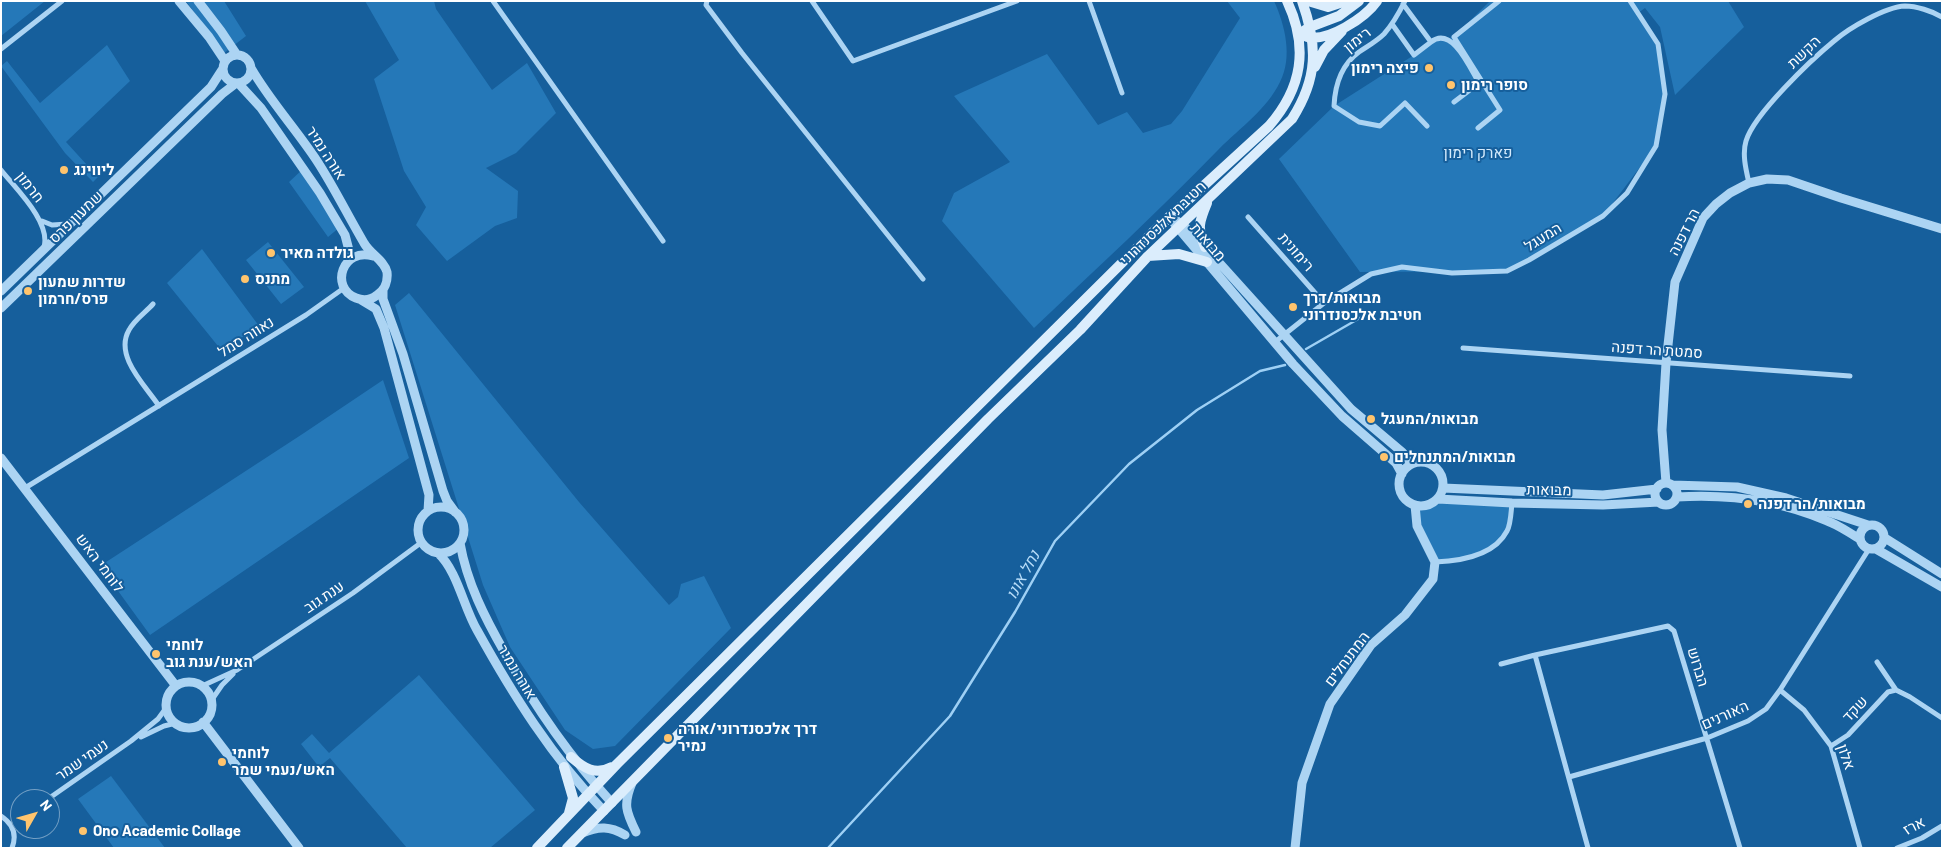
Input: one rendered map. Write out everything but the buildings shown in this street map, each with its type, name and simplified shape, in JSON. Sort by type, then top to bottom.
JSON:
[{"type":"main road","name":"חטיבת אלכסנדרוני","points":[[536,848],[617,764],[1169,216],[1269,126],[1290,96],[1299,69],[1299,35],[1288,1]]},
{"type":"main road","name":"חטיבת אלכסנדרוני","points":[[568,848],[988,419],[1080,330],[1148,256],[1292,119],[1308,90],[1314,53],[1310,26],[1302,1]]},
{"type":"main road","points":[[1308,1],[1328,7],[1346,1]]},
{"type":"main road","points":[[1299,35],[1310,26],[1339,16],[1359,1]]},
{"type":"main road","points":[[1311,77],[1324,50],[1346,27],[1364,15],[1377,1]]},
{"type":"main road","points":[[1299,35],[1313,39],[1346,27]]},
{"type":"main road","points":[[1205,247],[1199,234],[1199,227],[1208,200]]},
{"type":"main road","points":[[1148,256],[1179,254],[1207,262]]},
{"type":"main road","points":[[571,756],[584,768],[596,772],[609,769],[617,764]]},
{"type":"main road","points":[[564,767],[573,798],[568,816]]},
{"type":"street","points":[[1,50],[62,1]]},
{"type":"street","points":[[179,1],[209,37],[223,65],[224,78],[237,84],[247,80],[251,68],[248,60],[237,55],[198,1]]},
{"type":"street","points":[[494,1],[663,241]]},
{"type":"street","points":[[707,1],[706,5],[742,53],[923,279]]},
{"type":"street","points":[[812,1],[853,61],[1017,1]]},
{"type":"street","points":[[1089,1],[1122,93]]},
{"type":"street","points":[[1478,128],[1500,110],[1454,37],[1499,1]]},
{"type":"street","name":"המעגל","points":[[1275,342],[1324,304],[1371,274],[1402,267],[1452,274],[1507,271],[1603,216],[1627,193],[1656,146],[1665,94],[1658,44],[1630,1]]},
{"type":"street","points":[[1404,2],[1431,42]]},
{"type":"street","name":"רימון","points":[[1404,2],[1392,24],[1374,42],[1350,60],[1343,69],[1338,78],[1334,106],[1359,122],[1380,126],[1405,103],[1427,126]]},
{"type":"street","name":"הקשת","points":[[1749,183],[1745,164],[1746,142],[1756,121],[1834,40],[1859,24],[1887,11],[1905,6],[1934,12],[1942,17]]},
{"type":"street","points":[[1392,24],[1414,55],[1434,39],[1442,38],[1454,43],[1478,83],[1454,102]]},
{"type":"street","points":[[223,65],[228,58],[237,55]]},
{"type":"street","name":"שמעון פרס","points":[[1,291],[211,87],[223,65]]},
{"type":"street","name":"אורה נמיר","points":[[251,68],[317,161],[365,246],[373,256]]},
{"type":"street","name":"שמעון פרס","points":[[1,308],[222,94],[237,84]]},
{"type":"street","name":"אורה נמיר","points":[[237,84],[261,108],[320,193],[345,235],[351,258]]},
{"type":"street","name":"חרמון","points":[[1,170],[40,219],[46,239],[43,250]]},
{"type":"street","name":"הר דפנה","points":[[1669,484],[1662,430],[1666,363],[1675,282],[1704,218],[1730,193],[1749,183],[1767,179],[1788,180],[1942,229]]},
{"type":"street","name":"מבואות","points":[[1169,216],[1205,247],[1283,336],[1351,409],[1402,452],[1412,464]]},
{"type":"street","name":"רימונית","points":[[1248,217],[1324,304]]},
{"type":"street","name":"חרמון","points":[[40,219],[52,225],[70,224]]},
{"type":"street","name":"מבואות","points":[[1180,226],[1207,262],[1275,342],[1342,416],[1396,463],[1402,474]]},
{"type":"street","points":[[428,511],[429,495],[384,328],[376,309],[354,297],[344,288],[342,283],[342,272],[346,262],[361,254],[373,256],[382,262],[385,268],[387,279],[383,290],[383,299],[403,354],[443,491],[447,501],[459,516],[464,526],[463,538],[451,551],[438,553],[431,551],[422,542],[418,531],[424,515],[428,511],[439,507],[455,512]]},
{"type":"street","name":"נאווה סמל","points":[[25,488],[306,315],[344,288]]},
{"type":"street","points":[[360,299],[374,298],[383,290]]},
{"type":"street","points":[[153,304],[130,328],[124,346],[126,359],[160,406]]},
{"type":"street","name":"סמטת הר דפנה","points":[[1463,348],[1850,376]]},
{"type":"street","name":"לוחמי האש","points":[[1,458],[176,686]]},
{"type":"street","points":[[1419,462],[1432,465],[1441,475],[1443,488],[1438,499],[1425,506],[1415,505],[1404,498],[1399,486],[1402,474],[1412,464],[1419,462]]},
{"type":"street","points":[[1669,484],[1676,490],[1677,497]]},
{"type":"street","points":[[1942,574],[1885,538],[1880,527],[1868,525],[1786,498],[1738,486],[1669,484],[1657,489],[1656,496],[1659,502],[1669,504],[1677,497],[1736,497],[1787,506],[1828,521],[1860,540],[1862,544],[1942,586]]},
{"type":"street","name":"מבואות","points":[[1443,488],[1603,496],[1657,489]]},
{"type":"street","name":"מבואות","points":[[1438,499],[1603,505],[1659,502]]},
{"type":"street","points":[[1415,505],[1414,516],[1417,526],[1435,562],[1461,561],[1494,548],[1508,530],[1512,503]]},
{"type":"street","points":[[1860,540],[1863,529],[1868,525]]},
{"type":"street","points":[[1872,549],[1882,544],[1885,538]]},
{"type":"street","name":"ענת גוב","points":[[202,686],[237,670],[353,593],[422,542]]},
{"type":"street","name":"אורה נמיר","points":[[460,543],[469,581],[486,620],[516,672],[571,756],[612,802]]},
{"type":"street","name":"האורנים","points":[[1569,777],[1707,738],[1748,721],[1766,709],[1872,549]]},
{"type":"street","name":"אורה נמיר","points":[[438,553],[446,560],[472,622],[503,678],[529,719],[564,767],[604,811]]},
{"type":"street","name":"המתנחלים","points":[[1295,848],[1302,783],[1330,704],[1371,645],[1405,615],[1427,588],[1433,579],[1435,562]]},
{"type":"street","name":"הברוש","points":[[1501,664],[1535,654],[1668,626],[1674,631],[1740,848]]},
{"type":"street","points":[[1535,654],[1588,848]]},
{"type":"street","points":[[1876,662],[1896,690],[1942,718]]},
{"type":"street","name":"ענת גוב","points":[[211,701],[222,685],[237,670]]},
{"type":"street","points":[[192,682],[202,686],[211,701],[210,713],[204,722],[192,728],[176,724],[169,716],[166,708],[168,695],[176,686],[192,682]]},
{"type":"street","name":"אלון","points":[[1780,690],[1804,710],[1831,746],[1860,848]]},
{"type":"street","name":"שקד","points":[[1831,746],[1848,735],[1888,692],[1896,690]]},
{"type":"street","name":"נעמי שמר","points":[[60,791],[131,741],[158,719],[166,708]]},
{"type":"street","points":[[204,722],[299,848]]},
{"type":"street","name":"נעמי שמר","points":[[131,741],[164,726],[176,724]]},
{"type":"street","points":[[633,780],[628,793],[626,808],[636,832]]},
{"type":"street","name":"ארז","points":[[1897,848],[1922,838],[1942,826]]},
{"type":"street","points":[[582,833],[599,827],[608,827],[626,835]]},
{"type":"green space","points":[[1,1],[45,1],[1,36]]},
{"type":"green space","points":[[186,1],[224,1],[246,36],[224,53]]},
{"type":"green space","points":[[365,1],[434,1],[436,9],[492,90],[527,63],[556,113],[516,153],[486,168],[518,191],[517,218],[495,226],[447,261],[416,225],[426,207],[404,171],[374,79],[399,60]]},
{"type":"green space","points":[[1227,1],[1274,1],[1284,31],[1287,52],[1284,72],[1275,92],[1252,118],[1034,328],[942,221],[954,193],[1010,162],[954,96],[1047,54],[1098,125],[1127,112],[1143,133],[1171,124],[1182,111],[1240,18]]},
{"type":"green space","name":"פארק רימון","points":[[1490,1],[1728,1],[1744,27],[1675,95],[1660,27],[1645,8],[1638,13],[1658,44],[1665,94],[1656,146],[1603,216],[1507,271],[1360,272],[1279,159],[1334,106],[1431,42],[1454,37]]},
{"type":"green space","points":[[107,45],[130,81],[66,142],[98,177],[93,182],[65,153],[1,66],[7,61],[40,103]]},
{"type":"green space","points":[[303,169],[340,227],[328,237],[289,182]]},
{"type":"green space","points":[[268,242],[304,287],[281,304],[246,260]]},
{"type":"green space","points":[[202,249],[259,326],[222,351],[167,283]]},
{"type":"green space","points":[[409,293],[579,502],[669,605],[678,597],[681,584],[704,576],[731,628],[615,746],[593,749],[565,730],[510,647],[483,585],[395,305]]},
{"type":"green space","points":[[383,380],[409,458],[150,635],[100,566]]},
{"type":"green space","points":[[1438,499],[1512,503],[1507,531],[1494,546],[1476,556],[1435,562],[1417,526],[1415,505],[1425,506]]},
{"type":"green space","points":[[419,675],[535,810],[490,848],[407,848],[330,758],[319,767],[301,744],[312,734],[329,753]]},
{"type":"green space","points":[[111,776],[165,848],[114,848],[78,799]]},
{"type":"waterway","name":"נחל אונו","points":[[1306,349],[1365,315]]},
{"type":"waterway","name":"נחל אונו","points":[[828,848],[950,716],[1015,612],[1055,541],[1129,464],[1197,410],[1260,371],[1285,365]]},
{"type":"place","name":"פיצה רימון","points":[[1429,68]]},
{"type":"place","name":"סופר רימון","points":[[1451,85]]},
{"type":"place","name":"ליווינג","points":[[64,170]]},
{"type":"place","name":"גולדה מאיר","points":[[271,253]]},
{"type":"place","name":"מתנס","points":[[245,279]]},
{"type":"place","name":"שדרות שמעון פרס/חרמון","points":[[28,291]]},
{"type":"place","name":"מבואות/דרך חטיבת אלכסנדרוני","points":[[1293,307]]},
{"type":"place","name":"מבואות/המעגל","points":[[1371,419]]},
{"type":"place","name":"מבואות/המתנחלים","points":[[1384,457]]},
{"type":"place","name":"מבואות/הר דפנה","points":[[1748,504]]},
{"type":"place","name":"לוחמי האש/ענת גוב","points":[[156,654]]},
{"type":"place","name":"דרך אלכסנדרוני/אורה נמיר","points":[[668,738]]},
{"type":"place","name":"לוחמי האש/נעמי שמר","points":[[222,762]]},
{"type":"place","name":"Ono Academic Collage","points":[[83,831]]}]
